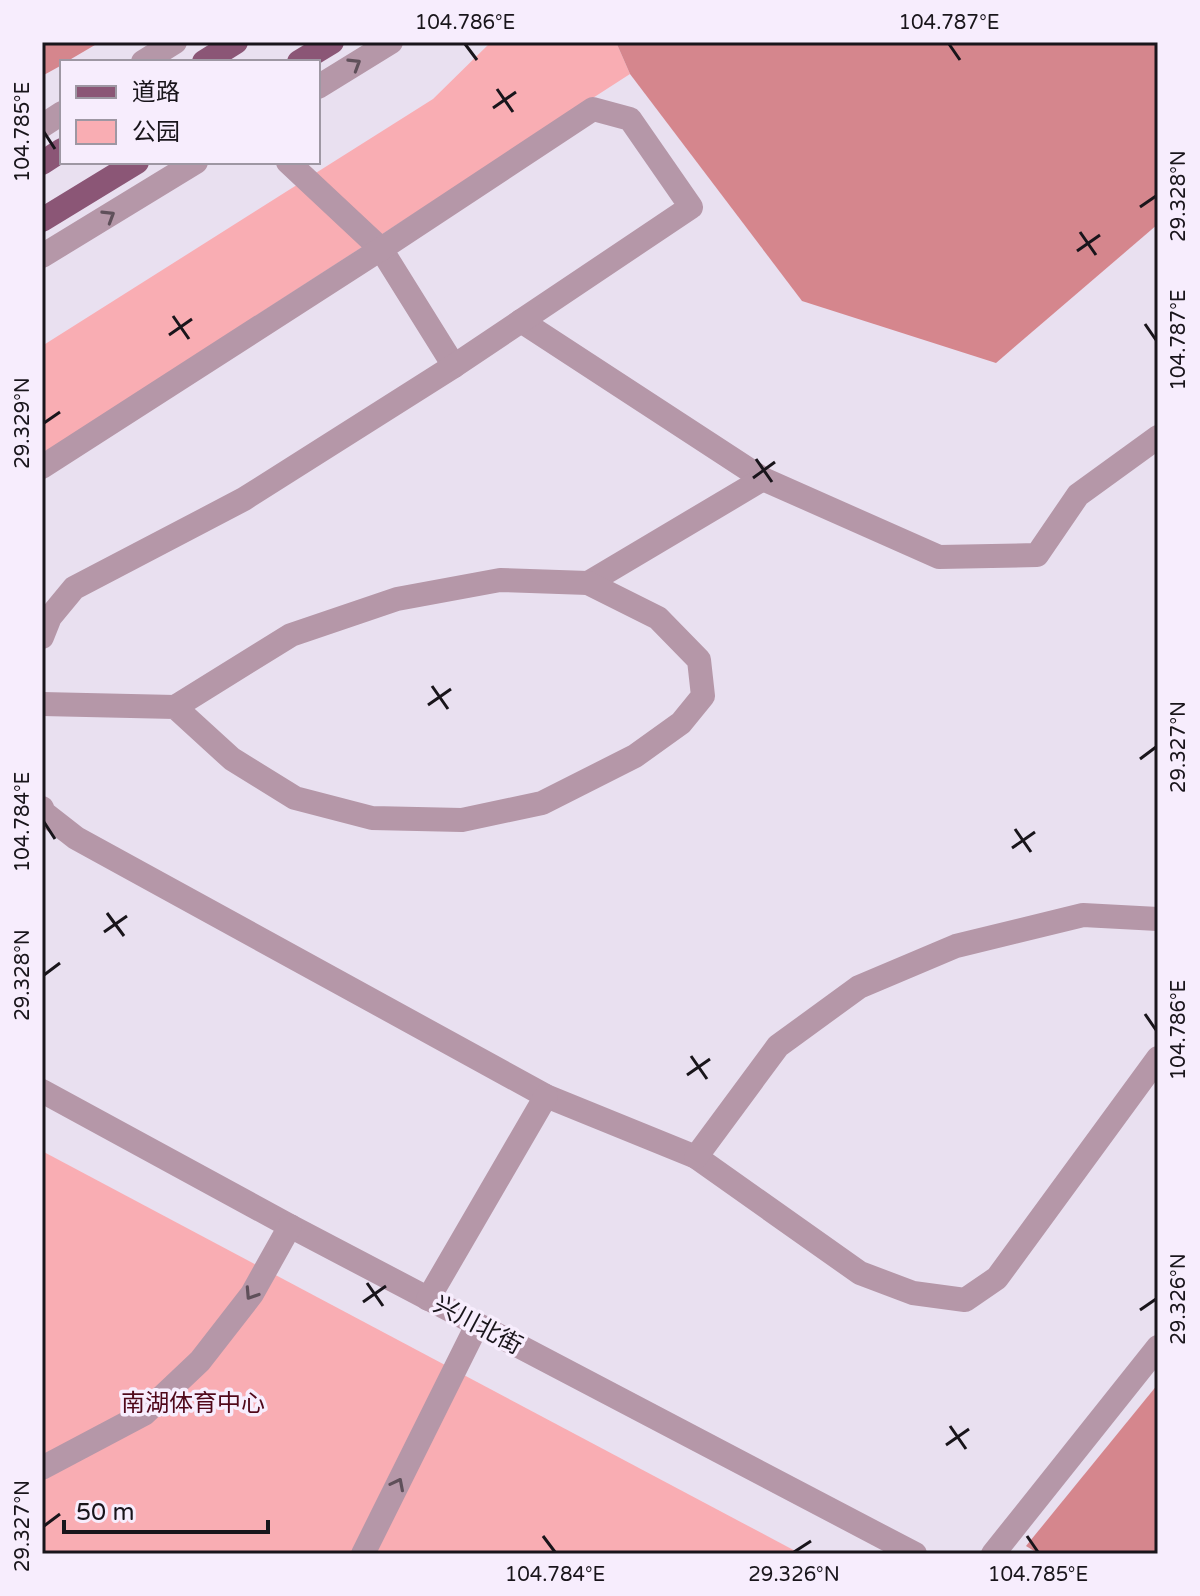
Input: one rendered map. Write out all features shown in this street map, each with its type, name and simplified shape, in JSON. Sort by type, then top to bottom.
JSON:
[{"type":"main road","points":[[207,60],[236,42]]},
{"type":"main road","points":[[302,60],[332,42]]},
{"type":"main road","points":[[42,163],[60,151]]},
{"type":"main road","points":[[42,220],[134,164]]},
{"type":"street","points":[[146,60],[175,42]]},
{"type":"street","points":[[320,86],[391,42]]},
{"type":"street","points":[[42,467],[593,109],[630,119],[691,207],[454,366],[244,499],[74,588],[50,617],[42,637]]},
{"type":"street","points":[[42,126],[60,114]]},
{"type":"street","points":[[42,256],[193,164]]},
{"type":"street","points":[[290,164],[381,249],[454,366]]},
{"type":"street","points":[[521,321],[763,479],[939,557],[1037,555],[1078,495],[1158,437]]},
{"type":"street","points":[[588,583],[763,479]]},
{"type":"street","points":[[42,704],[175,707],[291,635],[397,599],[500,580],[588,583],[658,618],[699,660],[703,696],[681,723],[635,756],[542,803],[462,820],[372,818],[295,798],[232,759],[175,707]]},
{"type":"street","points":[[42,808],[44,813],[76,838],[546,1096],[696,1157],[860,1273],[913,1293],[965,1300],[997,1278],[1158,1058]]},
{"type":"street","points":[[696,1157],[778,1046],[859,987],[956,946],[1083,915],[1158,919]]},
{"type":"street","name":"兴川北街","points":[[42,1091],[290,1226],[915,1554]]},
{"type":"street","points":[[428,1299],[546,1096]]},
{"type":"street","points":[[42,1468],[144,1414],[200,1361],[252,1294],[290,1226]]},
{"type":"street","points":[[363,1554],[477,1325]]},
{"type":"street","points":[[993,1554],[1158,1347]]},
{"type":"green space","points":[[491,42],[616,42],[630,74],[42,454],[42,346],[433,99]]},
{"type":"green space","name":"南湖体育中心","points":[[42,1151],[801,1554],[42,1554]]},
{"type":"shaded area","points":[[42,42],[100,42],[69,60],[60,60],[60,66],[42,76]]},
{"type":"shaded area","points":[[616,42],[1158,42],[1158,224],[996,363],[802,301],[630,74]]},
{"type":"shaded area","points":[[1158,1384],[1158,1554],[1039,1554],[1026,1546]]}]
